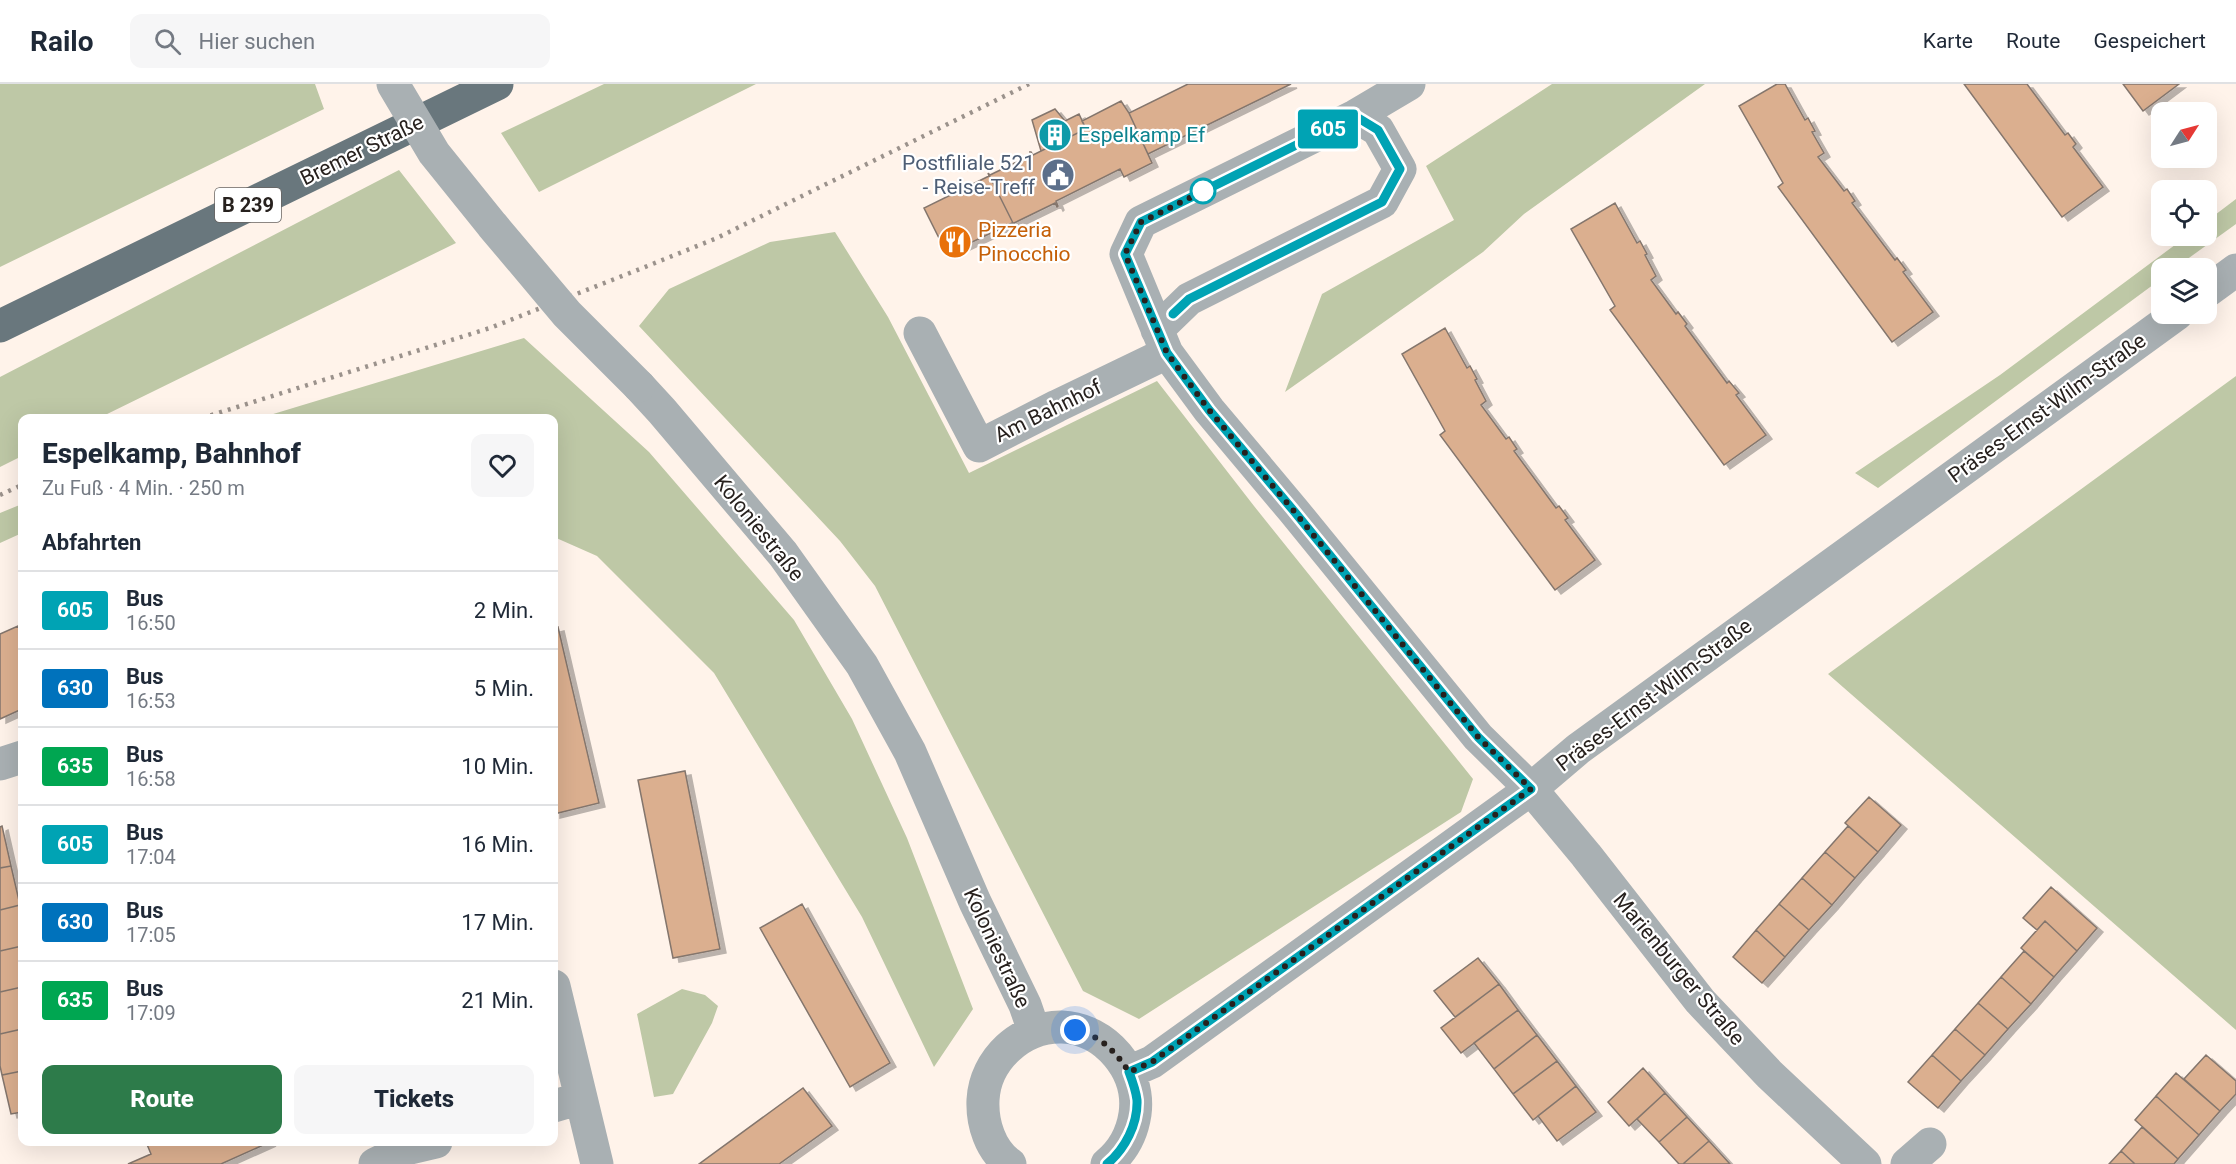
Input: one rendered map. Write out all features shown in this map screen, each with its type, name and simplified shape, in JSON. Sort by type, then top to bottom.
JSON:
[{"type":"main road","name":"Bremer Straße","points":[[0,326],[497,84]]},
{"type":"street","name":"Koloniestraße","points":[[393,84],[434,153],[492,225],[567,314],[662,411],[783,554],[862,665],[910,752],[975,902],[1025,1005],[1034,1031]]},
{"type":"street","points":[[1409,84],[1355,116],[1141,222],[1125,254],[1162,341],[1209,410],[1478,737],[1531,789]]},
{"type":"street","points":[[1162,341],[1189,299],[1382,202],[1400,169],[1378,130],[1355,116]]},
{"type":"street","points":[[2217,284],[2236,270]]},
{"type":"street","name":"Präses-Ernst-Wilm-Straße","points":[[1129,1072],[1152,1062],[1531,789],[1578,749],[2163,324]]},
{"type":"street","name":"Am Bahnhof","points":[[920,333],[979,446],[1057,405],[1162,341]]},
{"type":"street","points":[[0,764],[18,758]]},
{"type":"street","name":"Marienburger Straße","points":[[1531,789],[1586,855],[1700,1001],[1857,1162]]},
{"type":"street","points":[[558,1022],[567,1102],[597,1164]]},
{"type":"street","points":[[1005,1163],[990,1138],[982,1114],[984,1088],[994,1063],[1011,1044],[1034,1031],[1062,1027],[1089,1033],[1113,1049],[1129,1072],[1137,1100],[1133,1129],[1118,1155],[1107,1164]]},
{"type":"street","points":[[375,1164],[406,1149],[419,1146]]},
{"type":"green space","points":[[0,84],[315,84],[324,109],[0,267]]},
{"type":"green space","points":[[604,84],[756,84],[539,192],[501,133]]},
{"type":"green space","points":[[1552,84],[1705,84],[1524,214],[1483,252],[1285,392],[1322,294],[1454,220],[1426,166]]},
{"type":"green space","points":[[399,170],[456,243],[107,414],[18,414],[18,458],[0,467],[0,377]]},
{"type":"green space","points":[[2236,199],[2236,224],[2217,238],[2217,213]]},
{"type":"green space","points":[[835,232],[888,317],[969,473],[1157,381],[1473,779],[1461,812],[1139,1019],[1083,991],[875,586],[840,541],[639,326],[669,289],[770,242]]},
{"type":"green space","points":[[2174,246],[2206,246],[2189,258],[2157,258]]},
{"type":"green space","points":[[2151,263],[2151,286],[1878,488],[1855,473],[2000,375]]},
{"type":"green space","points":[[524,338],[649,452],[794,620],[852,719],[907,838],[973,1009],[934,1067],[862,917],[714,673],[597,556],[558,539],[558,414],[273,414]]},
{"type":"green space","points":[[2236,376],[2236,1030],[1828,674]]},
{"type":"green space","points":[[18,506],[18,535],[0,543],[0,513]]},
{"type":"green space","points":[[682,989],[705,995],[718,1006],[712,1023],[673,1094],[654,1097],[637,1014]]},
{"type":"building","points":[[1188,84],[1291,84],[1148,154],[1129,113]]},
{"type":"building","points":[[1777,84],[1785,84],[1805,120],[1808,118],[1815,131],[1812,132],[1824,153],[1818,157],[1844,191],[1847,189],[1855,201],[1852,203],[1895,260],[1897,258],[1906,270],[1903,272],[1933,312],[1892,342],[1778,187],[1783,183],[1739,106]]},
{"type":"building","points":[[1964,84],[2027,84],[2065,135],[2068,133],[2076,144],[2073,147],[2103,187],[2062,217]]},
{"type":"building","points":[[2123,84],[2179,84],[2155,102],[2151,102],[2151,105],[2143,111]]},
{"type":"building","points":[[1121,101],[1152,163],[1124,177],[1120,169],[1056,201],[1057,207],[1055,203],[1014,223],[1015,227],[988,173],[990,175],[1031,155],[1030,152],[1033,155],[1086,129],[1082,121]]},
{"type":"building","name":"Espelkamp Ef","points":[[1055,109],[1065,121],[1079,114],[1086,129],[1041,151],[1032,120]]},
{"type":"building","points":[[988,173],[1015,227],[1012,223],[947,254],[924,208],[989,176]]},
{"type":"building","points":[[1615,203],[1637,243],[1640,241],[1647,254],[1645,255],[1656,276],[1651,280],[1676,314],[1678,312],[1687,324],[1685,326],[1727,383],[1729,381],[1739,393],[1736,395],[1766,435],[1724,465],[1610,310],[1615,306],[1571,229]]},
{"type":"building","points":[[1445,328],[1467,368],[1470,366],[1477,379],[1475,380],[1486,401],[1481,405],[1506,439],[1509,437],[1517,449],[1514,451],[1556,508],[1559,506],[1568,518],[1565,520],[1595,560],[1555,590],[1440,435],[1445,431],[1402,354]]},
{"type":"building","points":[[18,626],[18,711],[0,719],[0,634]]},
{"type":"building","points":[[558,627],[599,803],[558,813]]},
{"type":"building","points":[[685,771],[720,949],[673,958],[638,780]]},
{"type":"building","points":[[1869,797],[1901,825],[1878,852],[1845,823]]},
{"type":"building","points":[[2,826],[11,866],[0,868],[0,827]]},
{"type":"building","points":[[1848,826],[1878,852],[1855,878],[1825,852]]},
{"type":"building","points":[[1825,852],[1855,878],[1832,905],[1802,878]]},
{"type":"building","points":[[11,866],[18,906],[0,910],[0,868]]},
{"type":"building","points":[[1802,878],[1832,905],[1809,930],[1779,904]]},
{"type":"building","points":[[2051,887],[2097,928],[2077,951],[2045,921],[2037,930],[2023,918]]},
{"type":"building","points":[[802,904],[890,1063],[850,1087],[760,928]]},
{"type":"building","points":[[1779,904],[1809,930],[1785,957],[1756,930]]},
{"type":"building","points":[[18,906],[18,947],[0,951],[0,910]]},
{"type":"building","points":[[2045,921],[2077,951],[2054,977],[2021,948]]},
{"type":"building","points":[[1756,930],[1785,957],[1762,983],[1733,957]]},
{"type":"building","points":[[18,947],[18,988],[0,992],[0,951]]},
{"type":"building","points":[[2024,951],[2054,977],[2031,1004],[2001,977]]},
{"type":"building","points":[[1478,958],[1499,984],[1455,1017],[1434,991]]},
{"type":"building","points":[[2001,977],[2031,1004],[2008,1029],[1978,1003]]},
{"type":"building","points":[[1499,984],[1518,1010],[1461,1053],[1441,1028]]},
{"type":"building","points":[[18,988],[18,1030],[0,1034],[0,992]]},
{"type":"building","points":[[1978,1003],[2008,1029],[1985,1055],[1955,1029]]},
{"type":"building","points":[[1518,1010],[1537,1035],[1494,1069],[1474,1043]]},
{"type":"building","points":[[1955,1029],[1985,1055],[1961,1081],[1932,1055]]},
{"type":"building","points":[[18,1030],[18,1072],[2,1075],[0,1034]]},
{"type":"building","points":[[1537,1035],[1557,1061],[1513,1094],[1494,1069]]},
{"type":"building","points":[[1932,1055],[1961,1081],[1938,1108],[1908,1082]]},
{"type":"building","points":[[2206,1055],[2236,1081],[2236,1094],[2220,1111],[2184,1079]]},
{"type":"building","points":[[1557,1061],[1576,1086],[1533,1120],[1513,1094]]},
{"type":"building","points":[[1643,1068],[1665,1093],[1629,1126],[1608,1102]]},
{"type":"building","points":[[18,1072],[18,1113],[11,1114],[2,1075]]},
{"type":"building","points":[[2176,1073],[2220,1111],[2199,1135],[2156,1096]]},
{"type":"building","points":[[1576,1086],[1596,1112],[1557,1141],[1538,1116]]},
{"type":"building","points":[[803,1088],[832,1126],[779,1164],[699,1164]]},
{"type":"building","points":[[1665,1093],[1687,1117],[1659,1142],[1637,1119]]},
{"type":"building","points":[[2156,1096],[2199,1135],[2178,1159],[2135,1120]]},
{"type":"building","points":[[1687,1117],[1709,1141],[1683,1164],[1679,1164],[1659,1142]]},
{"type":"building","points":[[2142,1127],[2178,1159],[2174,1164],[2135,1164],[2121,1151]]},
{"type":"building","points":[[1709,1141],[1730,1164],[1683,1164]]},
{"type":"building","points":[[148,1146],[261,1146],[221,1164],[128,1164],[151,1154]]},
{"type":"building","points":[[2121,1151],[2135,1164],[2109,1164]]},
{"type":"railway","points":[[215,414],[490,328],[717,238],[1029,84]]},
{"type":"railway","points":[[0,495],[18,487]]},
{"type":"bus line","name":"605","points":[[1107,1164],[1118,1155],[1133,1129],[1137,1100],[1129,1072],[1152,1062],[1531,789],[1478,737],[1209,410],[1167,353],[1125,254],[1141,222],[1355,116],[1378,130],[1400,169],[1382,202],[1189,299],[1173,314]]},
{"type":"place","name":"Espelkamp Ef","points":[[1055,135]]},
{"type":"place","name":"Postfiliale 521 - Reise-Treff","points":[[1058,175]]},
{"type":"place","name":"Pizzeria Pinocchio","points":[[955,242]]},
{"type":"route","points":[[1075,1030],[1089,1033],[1113,1049],[1129,1072],[1152,1062],[1531,789],[1478,737],[1209,410],[1167,353],[1125,254],[1141,222],[1206,190],[1203,191]]}]
